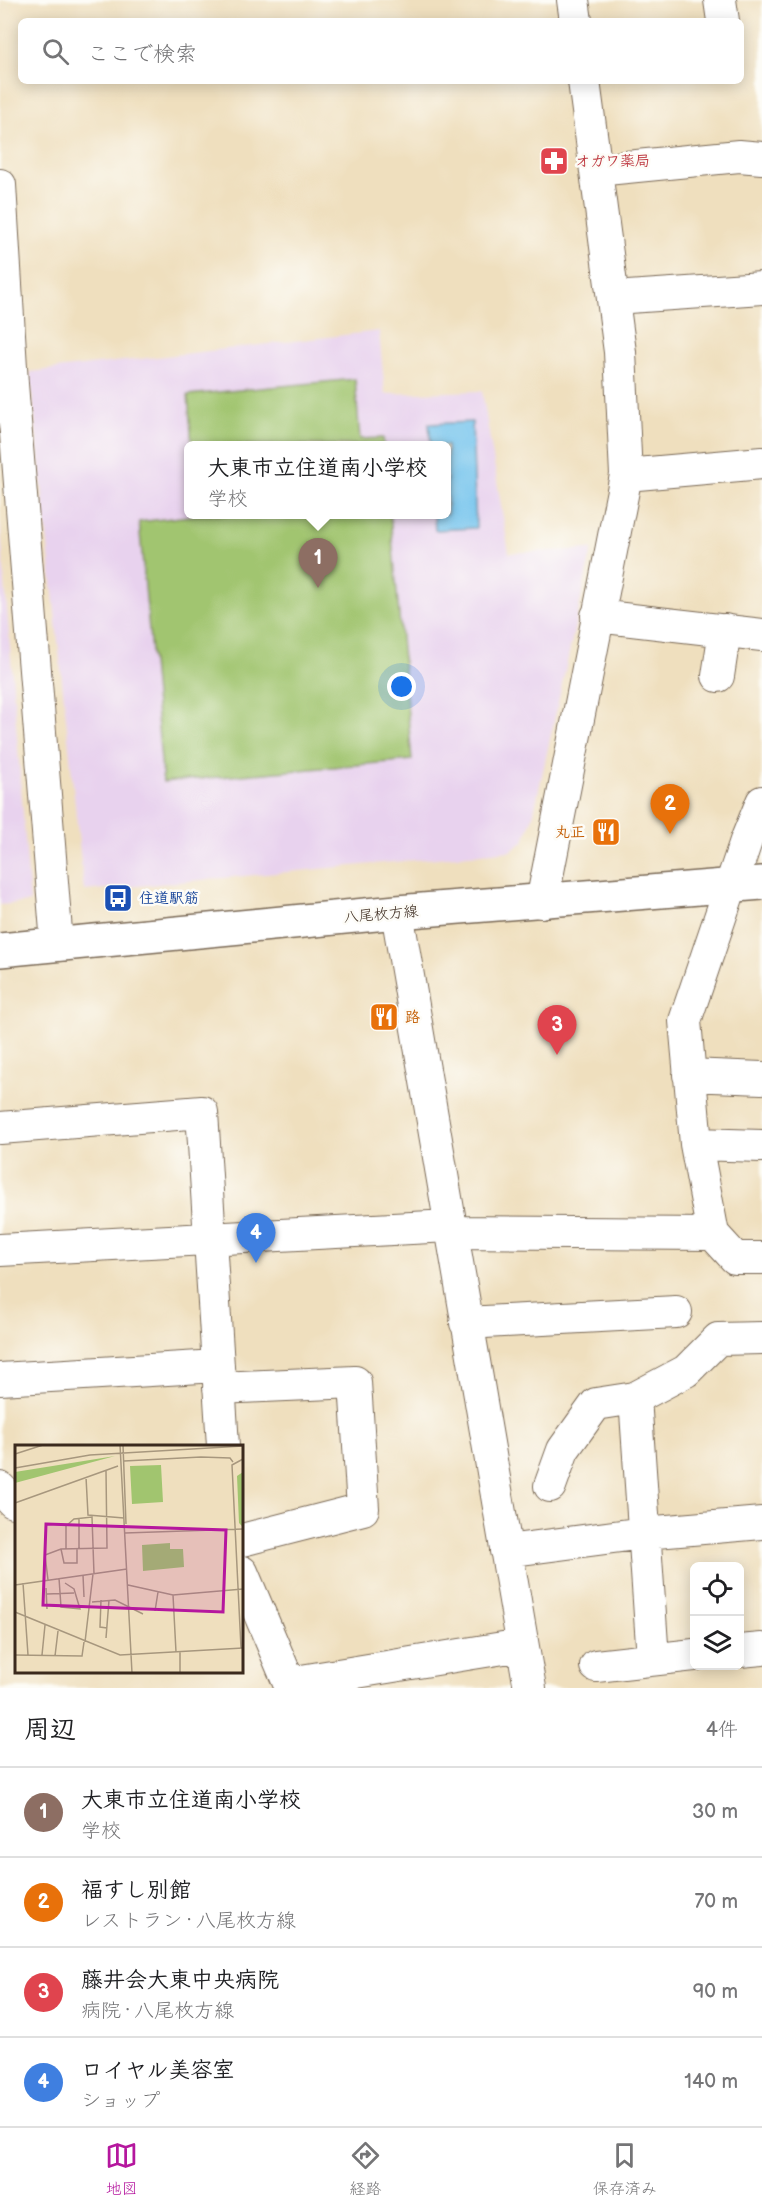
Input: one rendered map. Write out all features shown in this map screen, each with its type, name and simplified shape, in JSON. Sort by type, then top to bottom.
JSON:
[{"type":"main road","name":"八尾枚方線","points":[[0,950],[397,912],[747,884]]},
{"type":"main road","points":[[0,938],[57,944]]},
{"type":"street","points":[[573,0],[576,18]]},
{"type":"street","points":[[720,0],[723,18]]},
{"type":"street","points":[[542,902],[626,475],[620,352],[584,84]]},
{"type":"street","points":[[596,170],[739,156],[762,158]]},
{"type":"street","points":[[0,185],[12,384],[57,944]]},
{"type":"street","points":[[613,298],[762,288]]},
{"type":"street","points":[[626,475],[762,463]]},
{"type":"street","points":[[597,616],[762,635]]},
{"type":"street","points":[[718,676],[725,630]]},
{"type":"street","points":[[762,802],[746,841],[747,884],[685,1021],[696,1144],[713,1234],[735,1258],[762,1258]]},
{"type":"street","points":[[397,912],[530,1688]]},
{"type":"street","points":[[689,1075],[762,1078]]},
{"type":"street","points":[[0,1128],[202,1112],[208,1239],[223,1445]]},
{"type":"street","points":[[696,1144],[762,1146]]},
{"type":"street","points":[[0,1250],[450,1229],[713,1234]]},
{"type":"street","points":[[466,1323],[676,1312]]},
{"type":"street","points":[[550,1486],[563,1450],[596,1404],[635,1398],[686,1371],[718,1340],[762,1338]]},
{"type":"street","points":[[0,1379],[218,1377],[355,1382],[363,1509],[243,1540]]},
{"type":"street","points":[[635,1398],[653,1659]]},
{"type":"street","points":[[0,1488],[15,1502]]},
{"type":"street","points":[[506,1551],[644,1533],[762,1523]]},
{"type":"street","points":[[243,1574],[289,1683],[522,1646]]},
{"type":"street","points":[[744,1651],[762,1649]]},
{"type":"street","points":[[596,1666],[690,1655]]},
{"type":"shaded area","points":[[379,331],[385,394],[482,391],[509,553],[592,549],[533,816],[524,841],[511,851],[84,891],[30,372]]},
{"type":"shaded area","points":[[0,520],[30,902],[0,905]]},
{"type":"green space","points":[[355,379],[360,439],[383,438],[383,441],[192,441],[188,395]]},
{"type":"green space","points":[[184,517],[184,519],[390,519],[412,760],[163,782],[139,522]]},
{"type":"water","points":[[472,422],[476,528],[435,530],[434,519],[451,519],[451,441],[431,441],[429,424]]},
{"type":"place","name":"オガワ薬局","points":[[554,161]]},
{"type":"place","name":"大東市立住道南小学校","points":[[318,588]]},
{"type":"place","name":"丸正","points":[[606,832]]},
{"type":"place","name":"福すし別館","points":[[670,834]]},
{"type":"place","name":"住道駅筋","points":[[118,898]]},
{"type":"place","name":"路","points":[[384,1017]]},
{"type":"place","name":"藤井会大東中央病院","points":[[557,1055]]},
{"type":"place","name":"ロイヤル美容室","points":[[256,1263]]}]
